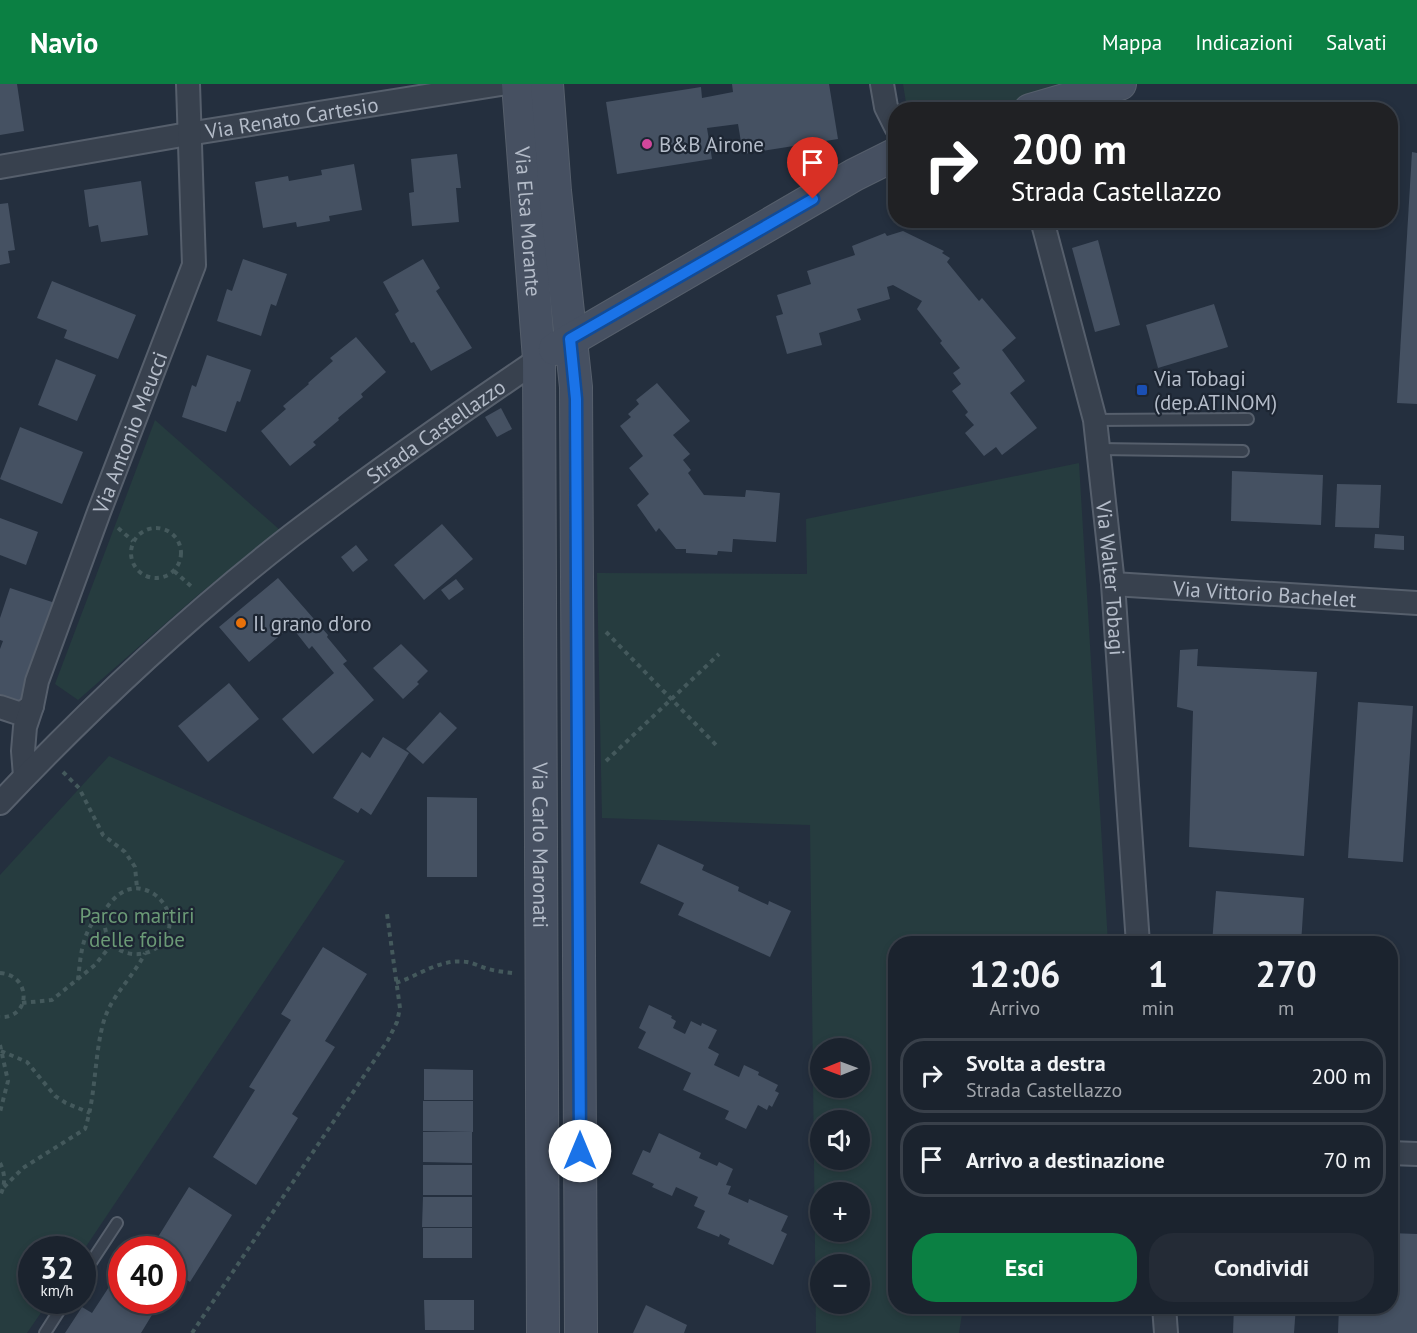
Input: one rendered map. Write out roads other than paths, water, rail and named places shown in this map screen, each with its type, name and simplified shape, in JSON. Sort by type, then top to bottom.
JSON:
[{"type":"street","name":"Via Antonio Meucci","points":[[25,776],[23,751],[25,727],[37,681],[194,265],[188,84]]},
{"type":"street","name":"Via Renato Cartesio","points":[[0,167],[188,134],[501,84]]},
{"type":"street","name":"Via Elsa Morante","points":[[518,84],[539,359]]},
{"type":"street","name":"Via Elsa Morante","points":[[547,84],[570,339]]},
{"type":"street","points":[[882,84],[888,111]]},
{"type":"street","points":[[1058,102],[1120,84]]},
{"type":"street","name":"Strada Castellazzo","points":[[0,803],[45,755],[210,603],[282,544],[410,448],[570,339],[854,175],[888,158]]},
{"type":"street","name":"Via Walter Tobagi","points":[[1044,228],[1095,420],[1100,449],[1113,584],[1137,936]]},
{"type":"street","name":"Via Carlo Maronati","points":[[570,339],[576,387],[581,1333]]},
{"type":"street","name":"Via Carlo Maronati","points":[[539,359],[543,1333]]},
{"type":"street","name":"Via Vittorio Bachelet","points":[[1113,584],[1417,603]]},
{"type":"street","points":[[0,707],[21,714],[32,706]]},
{"type":"street","points":[[1398,1153],[1417,1154]]},
{"type":"street","points":[[1165,1314],[1166,1333]]},
{"type":"lane","points":[[1095,420],[1248,419]]},
{"type":"lane","points":[[1100,449],[1243,451]]},
{"type":"lane","points":[[96,1255],[117,1223]]},
{"type":"lane","points":[[45,1333],[57,1314]]},
{"type":"place","name":"B&B Airone","points":[[647,144]]},
{"type":"place","name":"Via Tobagi (dep.ATINOM)","points":[[1142,390]]},
{"type":"place","name":"Il grano d'oro","points":[[241,623]]},
{"type":"park label","name":"Parco martiri delle foibe","points":[[137,927]]}]
